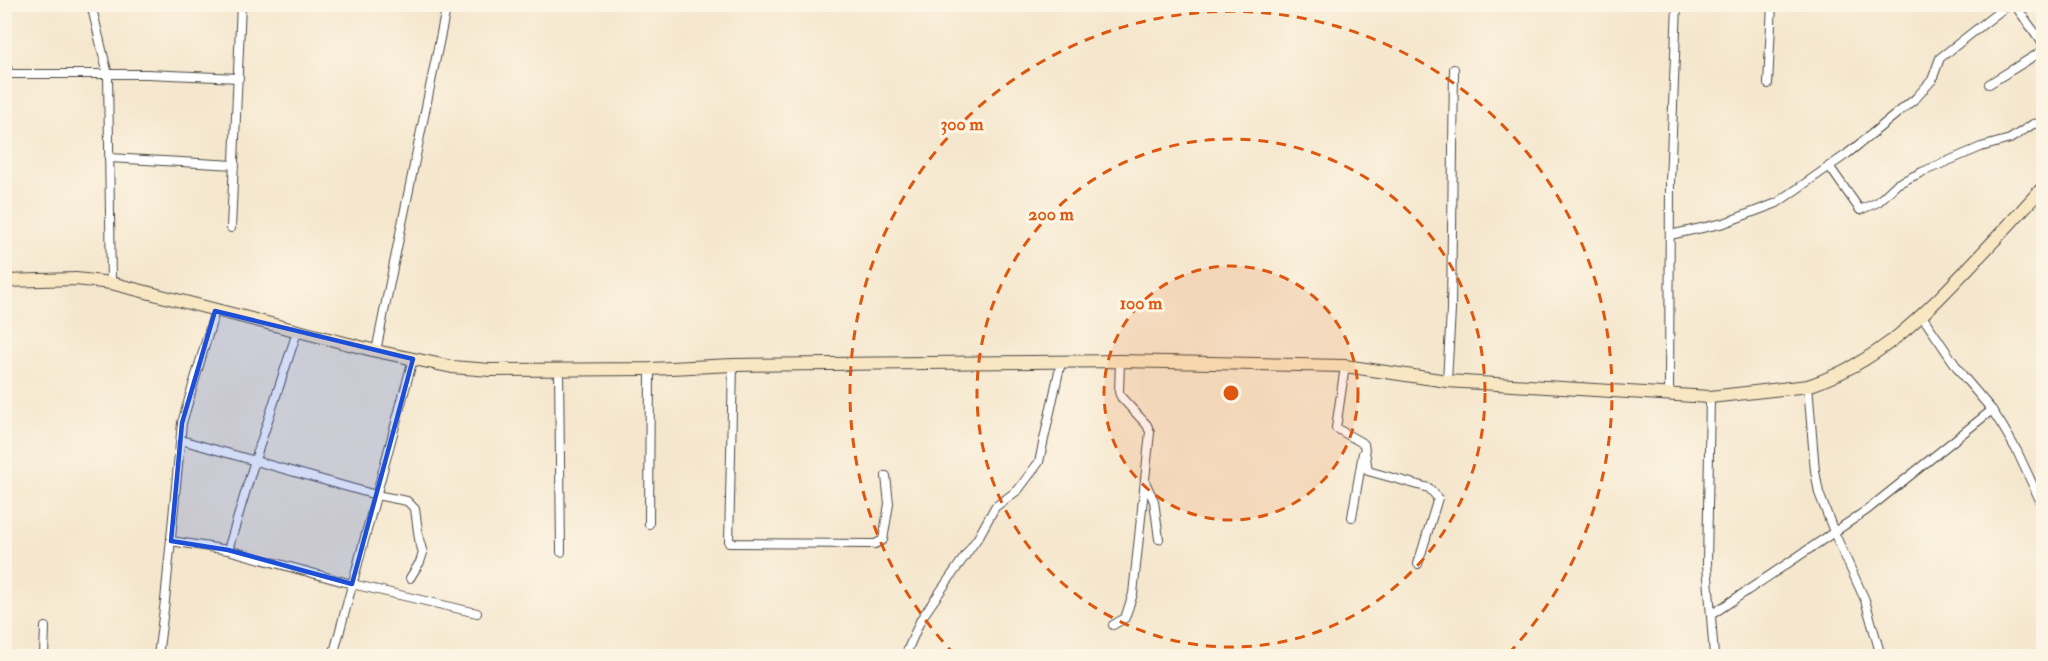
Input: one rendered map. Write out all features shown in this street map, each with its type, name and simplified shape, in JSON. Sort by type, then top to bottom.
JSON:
[{"type":"main road","points":[[4,281],[76,279],[111,284],[376,351],[452,367],[490,370],[1120,361],[1345,366],[1447,381],[1710,397],[1808,386],[1823,381],[1884,348],[1922,316],[2041,195]]},
{"type":"street","points":[[91,4],[108,75],[111,284]]},
{"type":"street","points":[[231,228],[241,4]]},
{"type":"street","points":[[376,351],[447,4]]},
{"type":"street","points":[[1669,394],[1672,119],[1677,4]]},
{"type":"street","points":[[1768,84],[1772,4]]},
{"type":"street","points":[[1670,235],[1724,223],[1777,203],[1829,166],[1916,98],[1932,81],[1940,58],[2009,4]]},
{"type":"street","points":[[2014,4],[2043,45]]},
{"type":"street","points":[[1989,84],[2043,50]]},
{"type":"street","points":[[4,57],[9,74],[147,74],[239,78]]},
{"type":"street","points":[[1447,381],[1451,310],[1454,69]]},
{"type":"street","points":[[1829,166],[1860,210],[1878,202],[1897,184],[1922,172],[1981,147],[2010,139],[2033,124],[2043,123]]},
{"type":"street","points":[[109,158],[235,165]]},
{"type":"street","points":[[158,657],[182,423],[215,311]]},
{"type":"street","points":[[1922,316],[1963,376],[1992,410],[2017,451],[2043,509]]},
{"type":"street","points":[[228,550],[297,332]]},
{"type":"street","points":[[333,657],[413,359]]},
{"type":"street","points":[[1113,625],[1125,618],[1133,594],[1150,432],[1147,425],[1121,397],[1119,392],[1120,361]]},
{"type":"street","points":[[905,657],[921,619],[979,536],[995,507],[1018,490],[1039,462],[1061,362]]},
{"type":"street","points":[[732,365],[729,543],[880,543],[883,540],[889,504],[886,477]]},
{"type":"street","points":[[1345,366],[1336,428],[1364,444]]},
{"type":"street","points":[[559,369],[561,552]]},
{"type":"street","points":[[649,524],[650,369]]},
{"type":"street","points":[[1808,386],[1819,493],[1865,600],[1881,657]]},
{"type":"street","points":[[1710,397],[1707,564],[1714,657]]},
{"type":"street","points":[[1711,615],[1868,510],[1992,410]]},
{"type":"street","points":[[180,440],[376,495],[407,501],[415,509],[423,553],[411,578]]},
{"type":"street","points":[[1352,517],[1364,444]]},
{"type":"street","points":[[1364,444],[1368,471],[1429,488],[1438,498],[1418,564]]},
{"type":"street","points":[[1145,483],[1154,501],[1159,539]]},
{"type":"street","points":[[171,541],[228,550],[352,584],[477,613]]},
{"type":"street","points":[[44,657],[45,627]]},
{"type":"street","points":[[2037,657],[2043,651]]},
{"type":"highlighted area","points":[[215,311],[413,359],[352,584],[228,550],[171,541],[182,423]]}]
